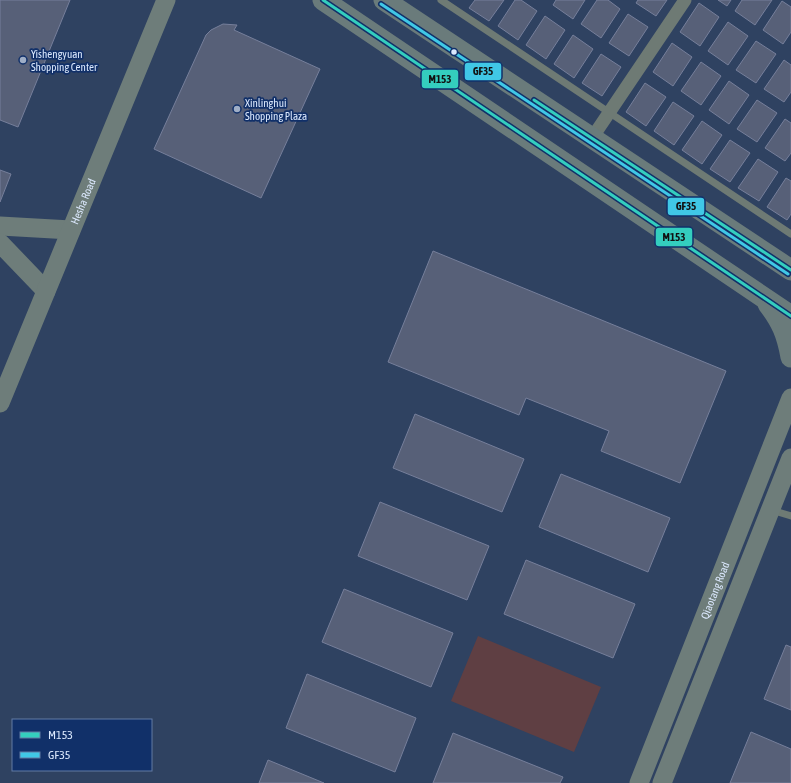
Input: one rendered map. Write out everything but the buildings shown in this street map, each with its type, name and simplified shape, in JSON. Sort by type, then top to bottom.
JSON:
[{"type":"main road","points":[[323,0],[791,316]]},
{"type":"main road","points":[[384,0],[791,270]]},
{"type":"main road","points":[[760,294],[779,319],[787,338],[791,357]]},
{"type":"street","name":"Hesha Road","points":[[0,403],[166,0]]},
{"type":"street","points":[[592,138],[685,0]]},
{"type":"street","points":[[0,226],[71,230]]},
{"type":"street","points":[[0,244],[46,291]]},
{"type":"street","name":"Qiaotang Road","points":[[639,783],[791,398]]},
{"type":"street","name":"Qiaotang Road","points":[[662,783],[791,458]]},
{"type":"lane","points":[[441,0],[791,234]]},
{"type":"lane","points":[[771,510],[791,516]]},
{"type":"shaded area","points":[[478,636],[601,687],[574,752],[451,701]]},
{"type":"transit line","name":"M153","points":[[323,0],[791,316]]},
{"type":"transit line","name":"GF35","points":[[381,4],[788,274]]},
{"type":"transit line","name":"M153","points":[[534,100],[791,270]]},
{"type":"place","name":"Yishengyuan Shopping Center","points":[[23,60]]},
{"type":"place","name":"Xinlinghui Shopping Plaza","points":[[237,109]]}]
